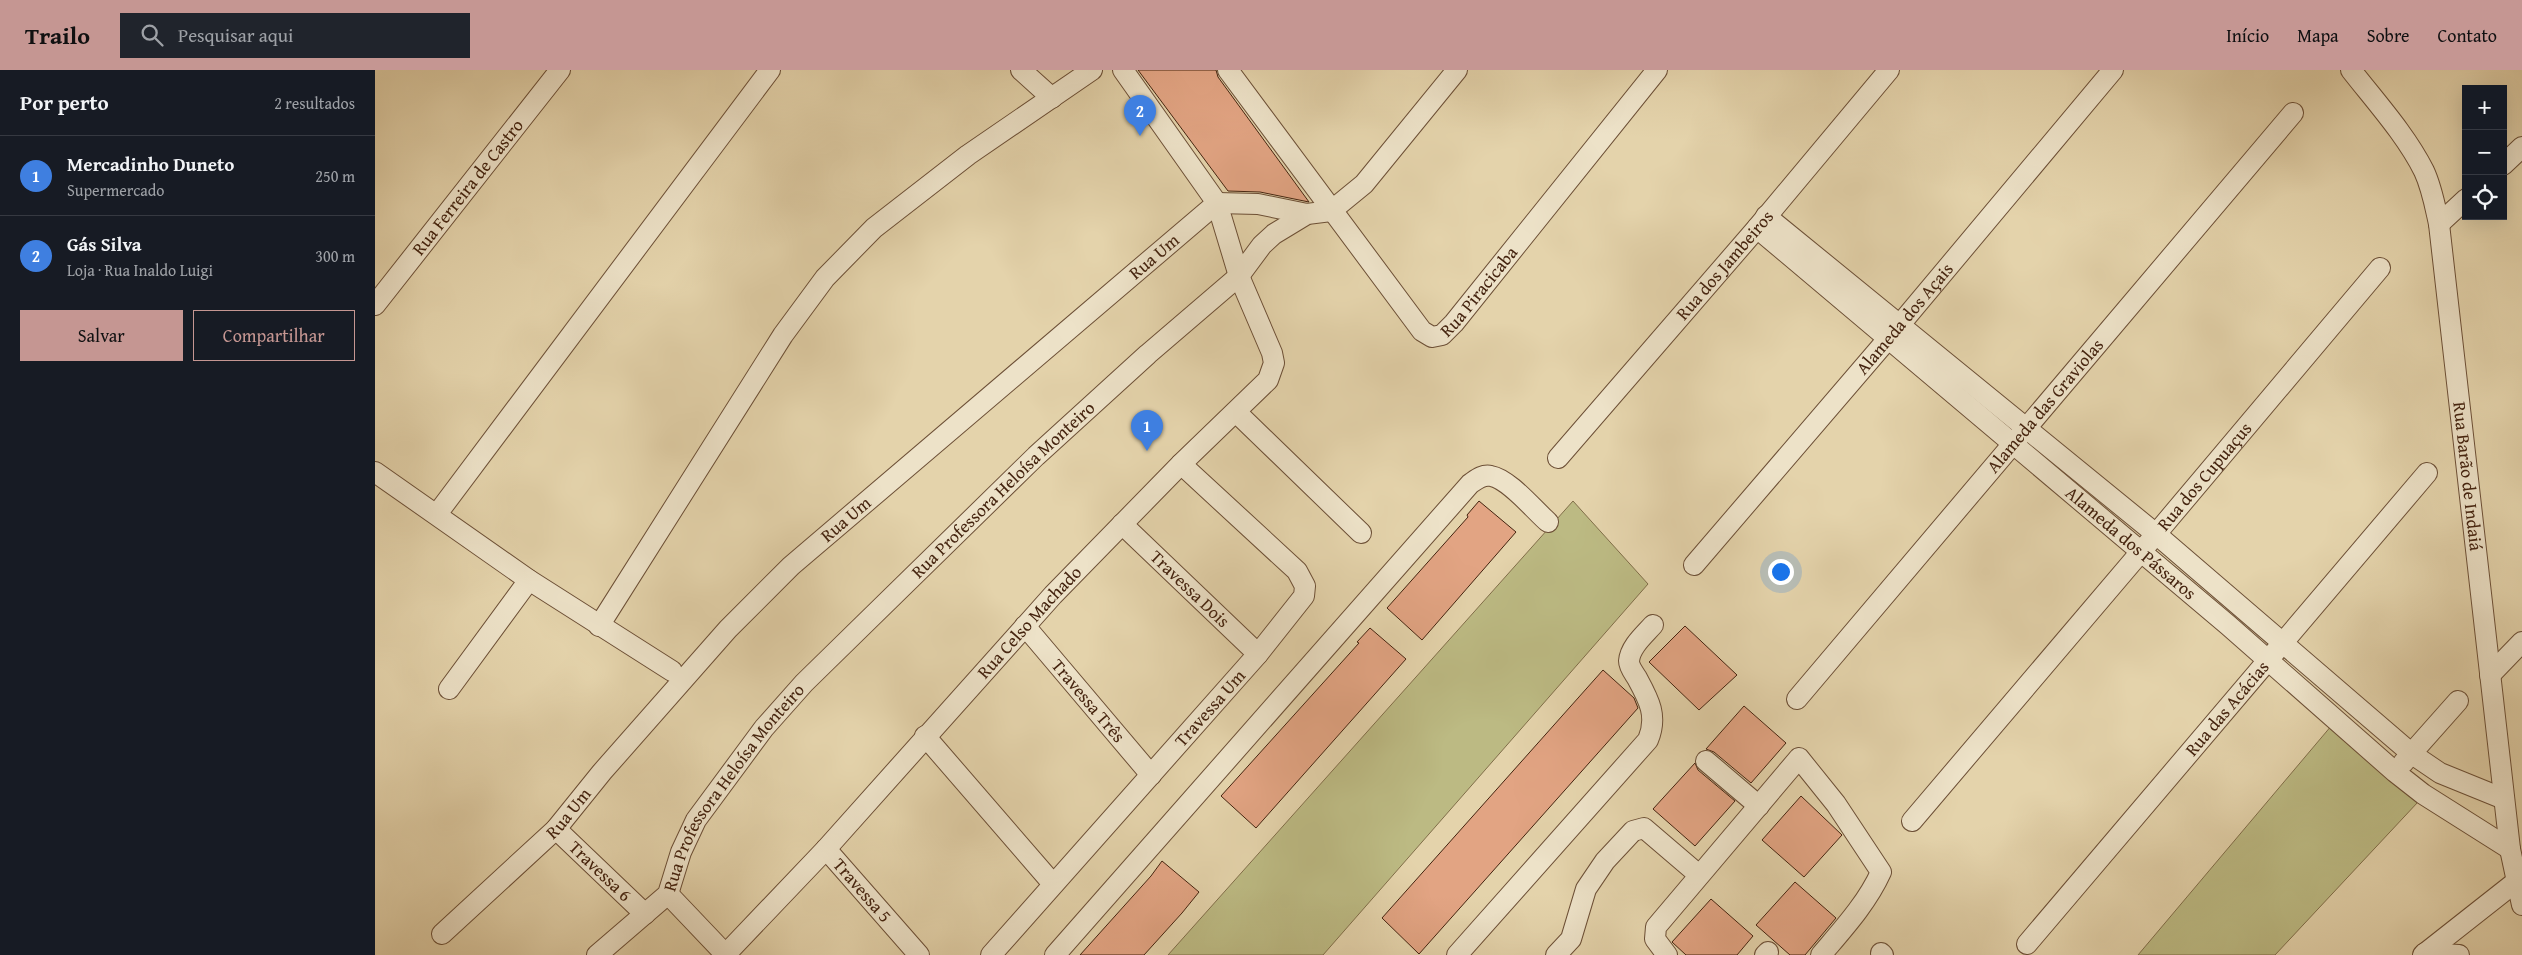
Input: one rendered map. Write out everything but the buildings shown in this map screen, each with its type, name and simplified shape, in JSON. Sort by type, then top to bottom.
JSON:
[{"type":"street","name":"Rua Ferreira de Castro","points":[[375,305],[560,70]]},
{"type":"street","points":[[437,514],[770,70]]},
{"type":"street","points":[[1021,70],[1052,98]]},
{"type":"street","points":[[599,626],[783,335],[825,278],[875,228],[968,156],[1092,70]]},
{"type":"street","name":"Rua Celso Machado","points":[[725,955],[826,848],[1025,626],[1181,464],[1267,380],[1274,363],[1272,353],[1239,276],[1217,203],[1123,70]]},
{"type":"street","name":"Rua Piracicaba","points":[[1229,70],[1331,211],[1422,331],[1432,338],[1437,337],[1454,323],[1657,70]]},
{"type":"street","points":[[1331,211],[1359,189],[1381,166],[1457,70]]},
{"type":"street","name":"Rua dos Jambeiros","points":[[1557,458],[1762,222],[1889,70]]},
{"type":"street","name":"Alameda dos Açais","points":[[1694,565],[1887,340],[2113,70]]},
{"type":"street","name":"Rua Barão de Indaiá","points":[[2351,70],[2410,147],[2424,172],[2433,196],[2439,224],[2510,849],[2519,880],[2522,905]]},
{"type":"street","name":"Alameda das Graviolas","points":[[1797,699],[2014,445],[2293,113]]},
{"type":"street","points":[[2507,161],[2522,147]]},
{"type":"street","points":[[1217,203],[1257,204],[1307,214]]},
{"type":"street","name":"Rua Um","points":[[442,934],[556,829],[602,772],[721,636],[791,566],[1217,203]]},
{"type":"street","points":[[2439,224],[2462,203]]},
{"type":"street","name":"Rua Professora Heloísa Monteiro","points":[[597,955],[668,894],[681,852],[696,820],[763,728],[804,683],[1036,456],[1148,354],[1239,276],[1262,245],[1274,234],[1307,214],[1331,211]]},
{"type":"street","name":"Alameda dos Pássaros","points":[[1762,222],[1900,324],[2156,534],[2283,641],[2412,754],[2440,773],[2504,799]]},
{"type":"street","name":"Alameda dos Pássaros","points":[[1762,222],[1887,340],[2268,660],[2395,772],[2423,794],[2510,849]]},
{"type":"street","name":"Rua dos Cupuaçus","points":[[1912,820],[2380,268]]},
{"type":"street","points":[[1236,412],[1361,533]]},
{"type":"street","name":"Travessa Um","points":[[991,955],[1258,654],[1299,606],[1304,596],[1305,586],[1302,577],[1181,464]]},
{"type":"street","points":[[375,472],[529,580],[672,671]]},
{"type":"street","name":"Rua das Acácias","points":[[2027,944],[2427,473]]},
{"type":"street","points":[[1055,955],[1470,484],[1481,476],[1490,475],[1502,480],[1549,522]]},
{"type":"street","name":"Travessa Dois","points":[[1122,524],[1258,654]]},
{"type":"street","points":[[449,689],[529,580]]},
{"type":"street","points":[[1457,955],[1648,740],[1653,727],[1653,711],[1631,669],[1629,660],[1635,647],[1653,625]]},
{"type":"street","name":"Travessa Três","points":[[1025,626],[1151,775]]},
{"type":"street","points":[[2490,675],[2522,642]]},
{"type":"street","points":[[2395,772],[2458,701]]},
{"type":"street","points":[[925,736],[1053,884]]},
{"type":"street","points":[[1667,955],[1655,939],[1656,927],[1799,758],[1836,804],[1881,872],[1860,906],[1821,955]]},
{"type":"street","points":[[1706,761],[1759,806]]},
{"type":"street","points":[[1556,955],[1571,939],[1586,889],[1605,861],[1633,830],[1644,828],[1699,874]]},
{"type":"street","name":"Travessa 6","points":[[556,829],[645,914]]},
{"type":"street","name":"Travessa 5","points":[[826,848],[919,955]]},
{"type":"street","points":[[2424,954],[2519,880]]},
{"type":"street","points":[[668,894],[725,955]]},
{"type":"street","points":[[2424,954],[2459,955]]},
{"type":"shaded area","points":[[1573,501],[1648,584],[1323,955],[1168,955]]},
{"type":"shaded area","points":[[2332,725],[2418,802],[2275,955],[2138,955]]},
{"type":"place","name":"Gás Silva","points":[[1140,136]]},
{"type":"place","name":"Mercadinho Duneto","points":[[1147,451]]}]
